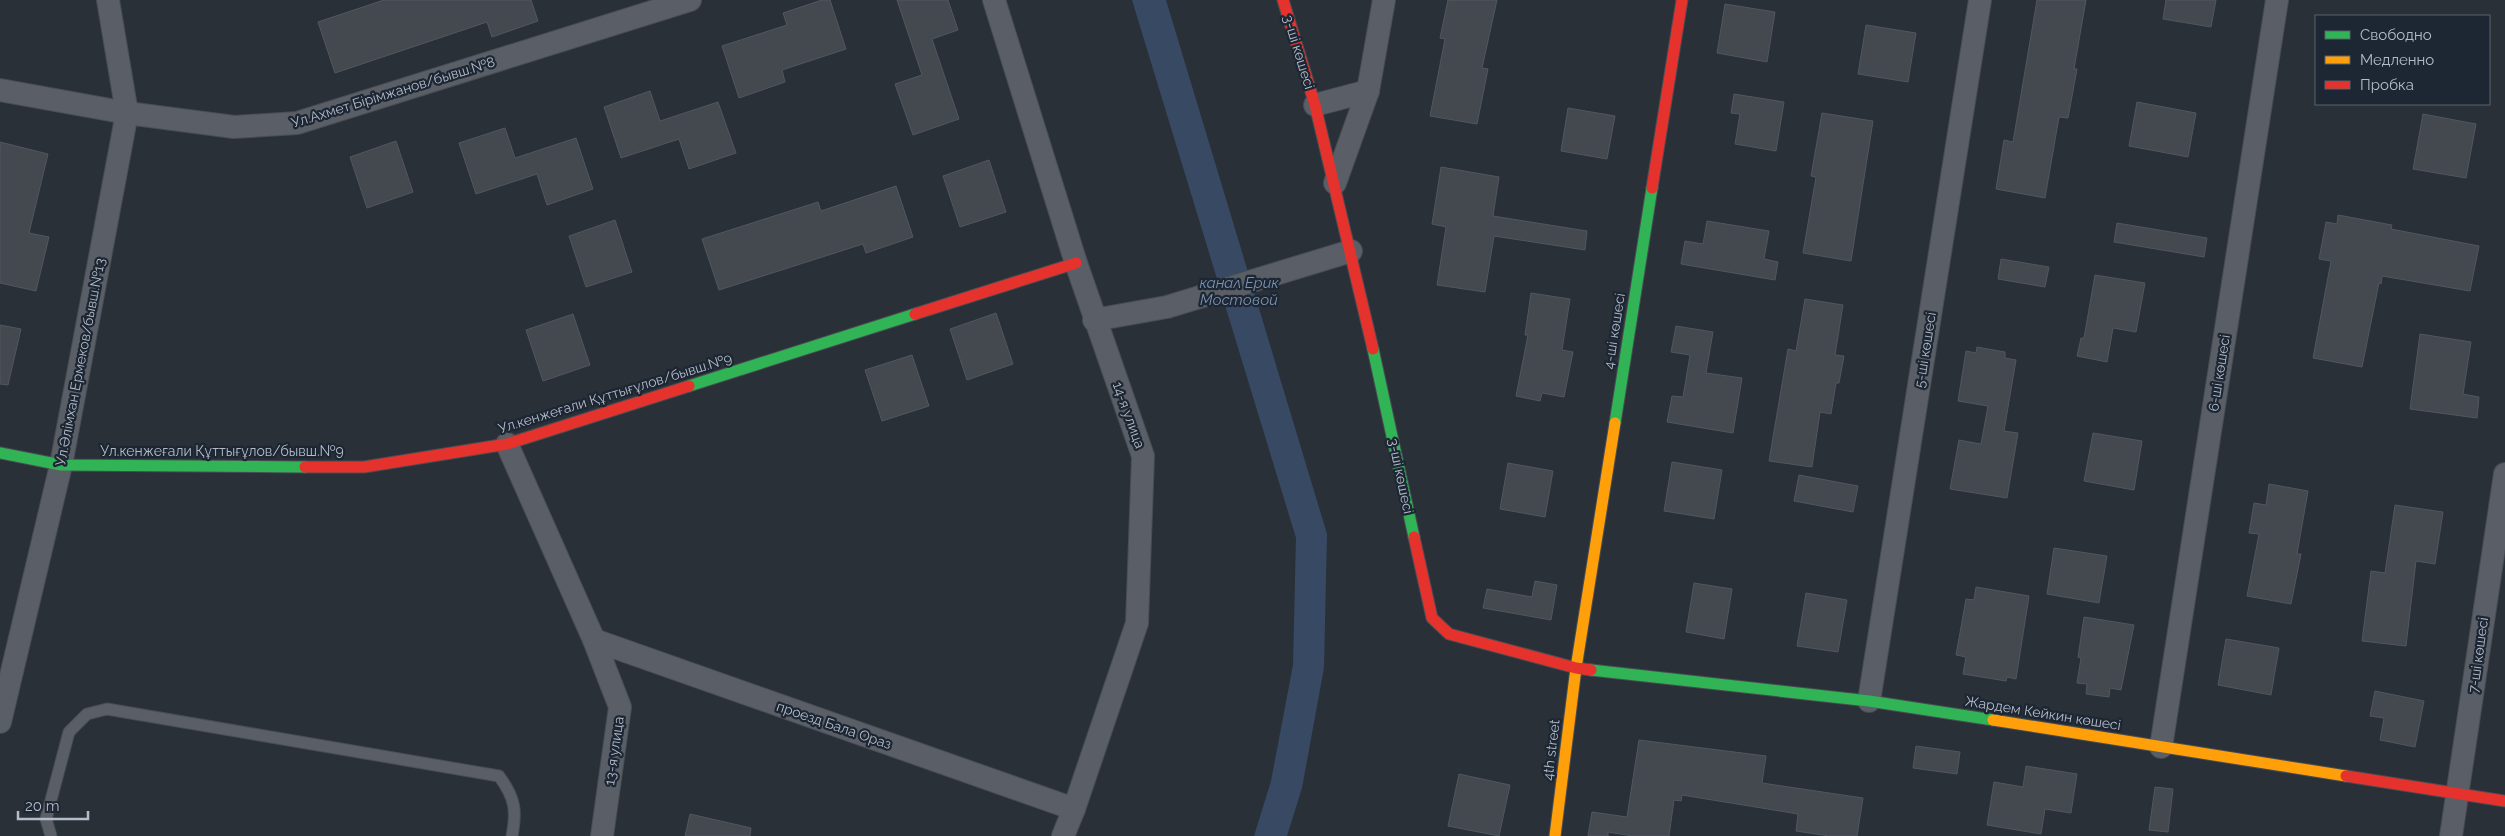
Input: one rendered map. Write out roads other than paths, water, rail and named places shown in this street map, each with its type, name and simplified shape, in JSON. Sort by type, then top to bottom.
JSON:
[{"type":"street","name":"Ул.Әлімхан Ермеков/бывш.№13","points":[[0,722],[61,465],[127,113],[108,0]]},
{"type":"street","name":"Ул.Ахмет Бірімжанов/бывш.№8","points":[[0,90],[127,113],[234,127],[298,123],[690,0]]},
{"type":"street","name":"14-я улица","points":[[994,0],[1094,320],[1143,456],[1137,623],[1074,809],[1063,836]]},
{"type":"street","name":"3-ші көшесі","points":[[1283,0],[1315,105],[1335,183],[1432,618],[1449,634],[1576,668]]},
{"type":"street","points":[[1335,183],[1368,91],[1384,0]]},
{"type":"street","name":"4-ші көшесі","points":[[1576,668],[1682,0]]},
{"type":"street","name":"5-ші көшесі","points":[[1869,701],[1980,0]]},
{"type":"street","name":"6-ші көшесі","points":[[2161,747],[2277,0]]},
{"type":"street","name":"3-ші көшесі","points":[[1315,105],[1368,91]]},
{"type":"street","points":[[1094,320],[1167,307],[1351,250]]},
{"type":"street","name":"Ул.кенжеғали Құттығұлов/бывш.№9","points":[[0,453],[61,465],[364,468],[506,444],[1076,263]]},
{"type":"street","name":"13-я улица","points":[[506,444],[594,640],[620,707],[602,836]]},
{"type":"street","name":"7-ші көшесі","points":[[2452,836],[2505,474]]},
{"type":"street","name":"проезд Бала Ораз","points":[[594,640],[1074,809]]},
{"type":"street","name":"Жардем Кейкин көшесі","points":[[1576,668],[1869,701],[2505,801]]},
{"type":"street","name":"4th street","points":[[1556,836],[1576,668]]},
{"type":"lane","points":[[51,836],[46,819],[69,732],[87,714],[107,709],[499,776],[510,791],[516,815],[512,836]]},
{"type":"water","name":"канал Ерик Мостовой","points":[[1132,0],[1166,0],[1327,534],[1324,668],[1302,788],[1287,836],[1254,836],[1271,781],[1293,665],[1296,538]]}]
